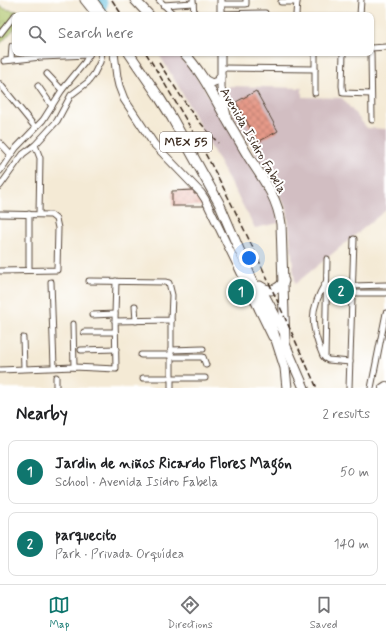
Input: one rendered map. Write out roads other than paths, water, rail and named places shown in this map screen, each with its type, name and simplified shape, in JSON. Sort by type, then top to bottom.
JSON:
[{"type":"highway","points":[[92,0],[101,12]]},
{"type":"highway","points":[[135,0],[146,12]]},
{"type":"highway","points":[[128,56],[135,62]]},
{"type":"highway","name":"MEX 55","points":[[131,56],[160,97],[219,203],[271,324],[285,368],[287,388]]},
{"type":"highway","name":"Avenida Isidro Fabela","points":[[187,56],[204,79],[228,122],[270,190],[277,205],[281,224],[286,349],[304,388]]},
{"type":"highway","points":[[229,227],[285,333],[310,388]]},
{"type":"highway","points":[[260,286],[265,290],[272,290],[280,287],[284,281]]},
{"type":"main road","points":[[84,0],[93,12]]},
{"type":"main road","name":"MEX 55","points":[[114,56],[119,86],[124,99],[154,144],[201,192],[279,353]]},
{"type":"main road","points":[[221,56],[222,97],[228,122]]},
{"type":"main road","points":[[204,79],[212,83],[217,81],[221,76]]},
{"type":"street","points":[[158,0],[171,12]]},
{"type":"street","points":[[221,2],[246,4],[246,0]]},
{"type":"street","points":[[360,12],[361,0]]},
{"type":"street","points":[[281,2],[297,1],[296,12]]},
{"type":"street","points":[[163,5],[193,2],[194,12]]},
{"type":"street","points":[[0,34],[12,19]]},
{"type":"street","points":[[11,60],[12,46]]},
{"type":"street","points":[[374,48],[386,47]]},
{"type":"street","points":[[4,61],[63,56]]},
{"type":"street","points":[[0,171],[11,155],[43,120],[62,90],[86,62],[88,56]]},
{"type":"street","points":[[0,186],[23,154],[35,145],[57,121],[71,95],[88,82],[94,74],[101,56]]},
{"type":"street","points":[[315,56],[315,93]]},
{"type":"street","points":[[342,56],[343,93],[372,94]]},
{"type":"street","points":[[371,56],[372,120]]},
{"type":"street","points":[[221,68],[315,69]]},
{"type":"street","points":[[48,74],[62,90]]},
{"type":"street","points":[[0,84],[36,127]]},
{"type":"street","points":[[38,86],[52,106]]},
{"type":"street","points":[[0,143],[11,155]]},
{"type":"street","points":[[35,145],[40,158],[39,214]]},
{"type":"street","points":[[0,214],[51,215],[56,218],[58,228],[56,270],[0,271]]},
{"type":"street","points":[[29,214],[29,270]]},
{"type":"street","points":[[349,388],[354,239]]},
{"type":"street","points":[[325,358],[327,259]]},
{"type":"street","points":[[89,281],[169,283],[171,290],[172,314],[171,388]]},
{"type":"street","points":[[0,370],[74,366],[116,369],[116,281]]},
{"type":"street","points":[[51,282],[54,367]]},
{"type":"street","points":[[326,282],[318,296],[314,312],[315,336],[325,358],[328,360],[350,362]]},
{"type":"street","points":[[353,286],[386,286]]},
{"type":"street","points":[[353,293],[386,293]]},
{"type":"street","points":[[135,306],[136,321]]},
{"type":"street","points":[[371,388],[386,313]]},
{"type":"street","points":[[92,315],[115,314]]},
{"type":"street","points":[[115,321],[171,320]]},
{"type":"street","points":[[73,324],[74,366]]},
{"type":"street","points":[[84,332],[115,332]]},
{"type":"street","points":[[23,338],[24,368]]},
{"type":"street","points":[[82,350],[116,349]]},
{"type":"street","points":[[141,355],[171,354],[203,349]]},
{"type":"street","points":[[171,354],[203,357],[206,365]]},
{"type":"street","points":[[56,377],[56,388]]},
{"type":"street","points":[[143,378],[205,378]]},
{"type":"waterway","points":[[102,0],[104,4],[102,8]]},
{"type":"railway","points":[[112,0],[120,12]]},
{"type":"railway","points":[[148,56],[190,126],[220,182],[253,247],[317,388]]},
{"type":"railway","points":[[159,63],[192,113],[218,143]]},
{"type":"place","name":"parquecito","points":[[341,291]]},
{"type":"place","name":"Jardin de niños Ricardo Flores Magón","points":[[241,292]]}]
